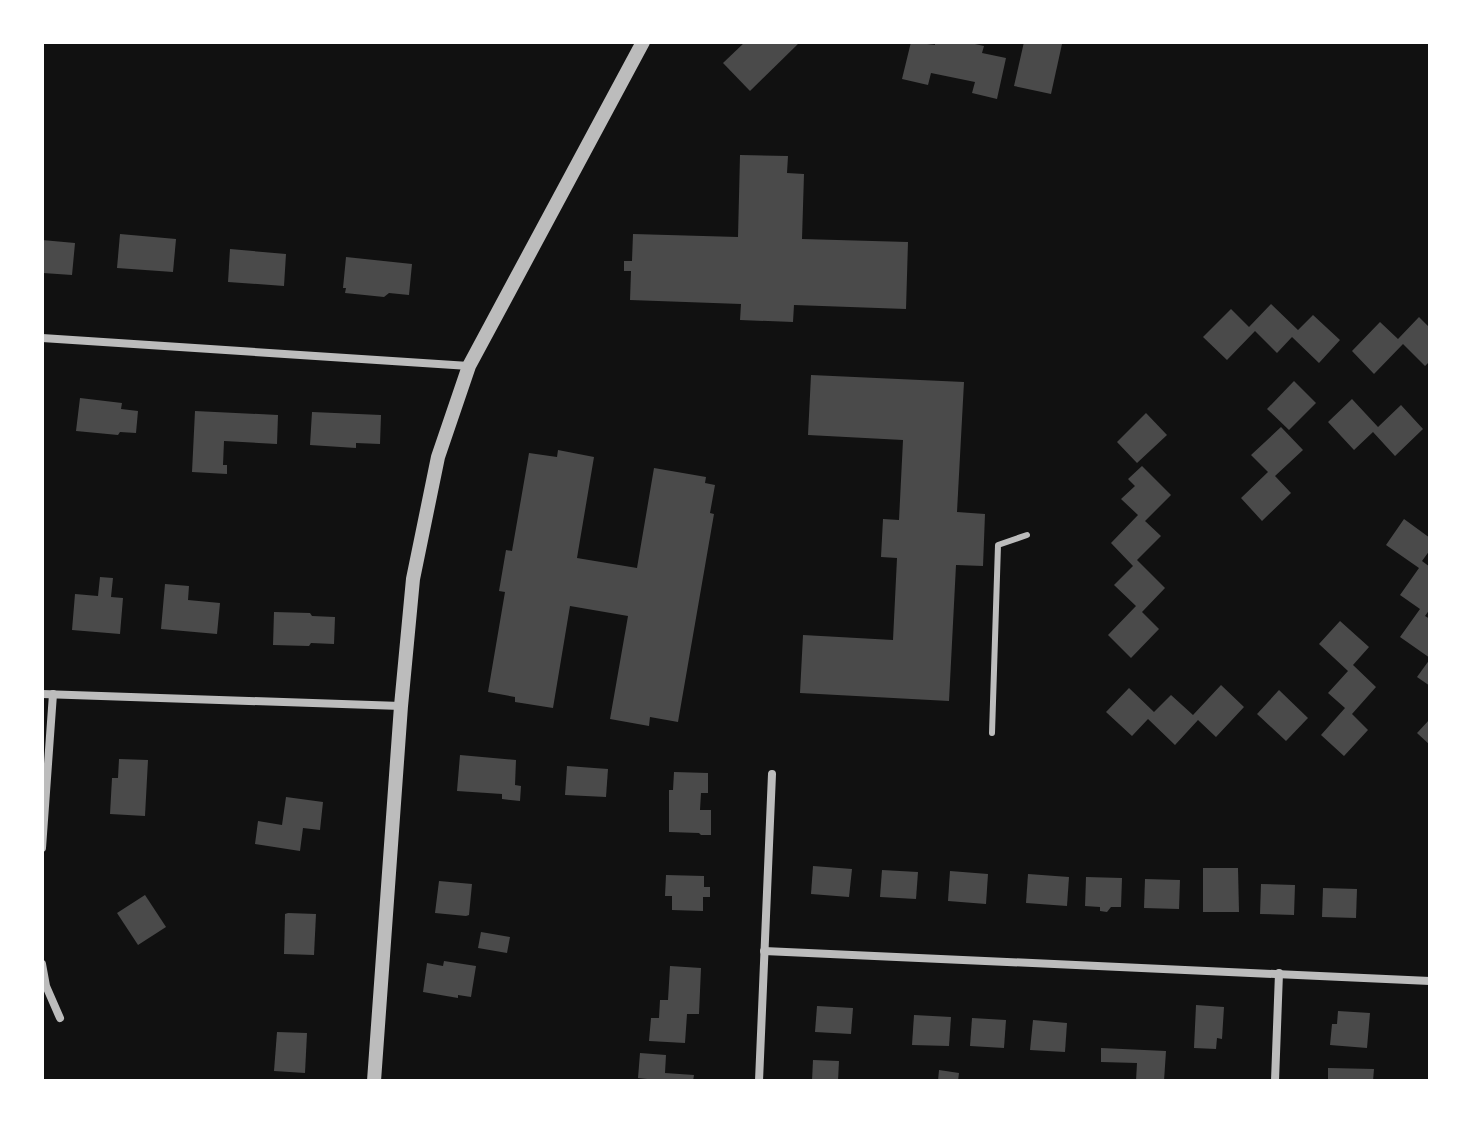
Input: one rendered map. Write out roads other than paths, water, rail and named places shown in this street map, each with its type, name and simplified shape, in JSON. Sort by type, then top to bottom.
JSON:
[{"type":"street","points":[[374,1081],[413,579],[438,457],[469,366],[643,42]]},
{"type":"street","points":[[42,338],[469,366]]},
{"type":"street","points":[[42,694],[401,706]]},
{"type":"street","points":[[42,848],[53,694]]},
{"type":"street","points":[[759,1081],[772,774]]},
{"type":"street","points":[[764,951],[1430,981]]},
{"type":"street","points":[[42,964],[46,986],[60,1018]]},
{"type":"street","points":[[1275,1081],[1279,973]]},
{"type":"lane","points":[[992,733],[998,545],[1027,535]]}]
